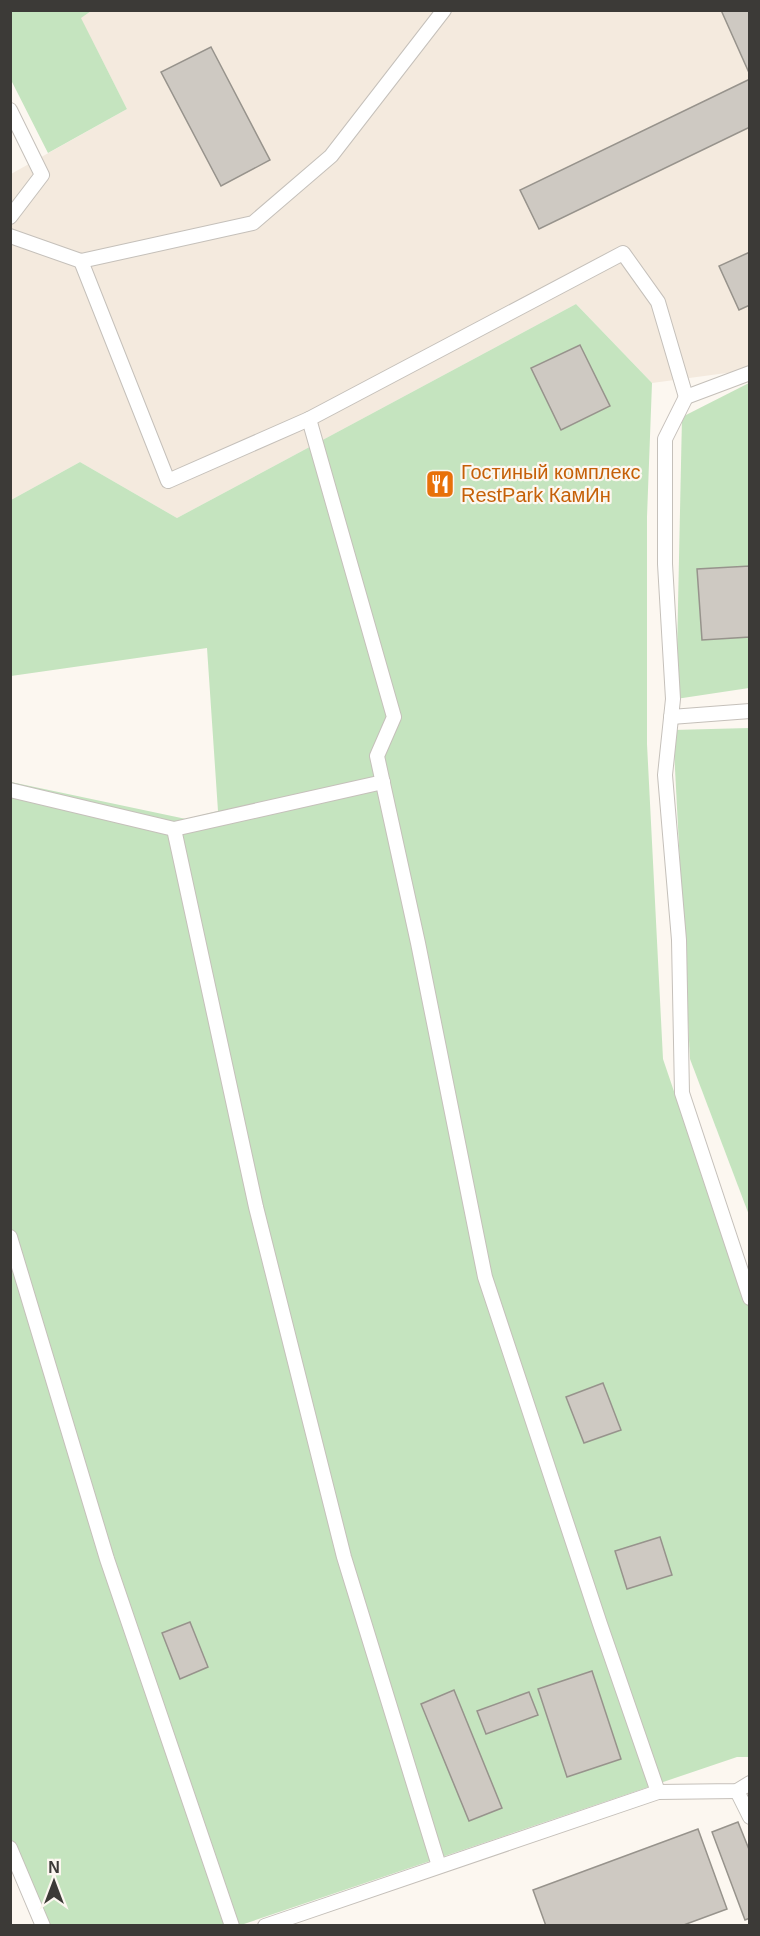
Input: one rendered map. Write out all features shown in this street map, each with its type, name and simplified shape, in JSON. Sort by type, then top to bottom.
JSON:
[{"type":"lane","points":[[10,236],[81,261],[253,223],[331,156],[444,10]]},
{"type":"lane","points":[[10,110],[42,175],[10,217]]},
{"type":"lane","points":[[81,261],[168,481],[309,419],[623,254],[658,302],[686,397]]},
{"type":"lane","points":[[750,373],[686,397],[664,439],[664,564],[673,699],[664,775],[679,940],[682,1093],[750,1298]]},
{"type":"lane","points":[[309,419],[394,717],[377,756],[418,943],[485,1277],[658,1792]]},
{"type":"lane","points":[[671,717],[750,711]]},
{"type":"lane","points":[[10,790],[174,830],[383,782]]},
{"type":"lane","points":[[174,830],[256,1207],[344,1557],[439,1866]]},
{"type":"lane","points":[[10,1237],[107,1559],[232,1926]]},
{"type":"lane","points":[[265,1926],[658,1792],[737,1791],[750,1783]]},
{"type":"lane","points":[[737,1791],[750,1817]]},
{"type":"lane","points":[[10,1848],[43,1926]]},
{"type":"shaded area","points":[[91,10],[749,11],[749,370],[652,383],[576,304],[177,518],[80,462],[11,500],[11,174],[127,109],[80,17]]},
{"type":"green space","points":[[11,10],[91,11],[81,18],[127,109],[48,153],[11,80]]},
{"type":"green space","points":[[576,304],[652,383],[647,517],[647,744],[663,1059],[749,1306],[749,1757],[737,1757],[241,1925],[39,1925],[11,1867],[11,782],[186,819],[218,811],[207,648],[11,676],[11,500],[80,462],[177,518]]},
{"type":"green space","points":[[749,383],[749,688],[676,699],[682,417]]},
{"type":"green space","points":[[749,728],[749,1215],[690,1059],[673,730]]},
{"type":"building","points":[[721,10],[750,10],[750,75]]},
{"type":"building","points":[[211,47],[270,160],[221,186],[161,72]]},
{"type":"building","points":[[750,79],[750,127],[539,229],[520,190]]},
{"type":"building","points":[[750,252],[750,305],[739,310],[719,266]]},
{"type":"building","points":[[580,345],[610,406],[561,430],[531,368]]},
{"type":"building","points":[[446,480],[448,488],[440,490],[441,494],[433,496],[430,484]]},
{"type":"building","points":[[750,566],[750,637],[702,640],[697,569]]},
{"type":"building","points":[[603,1383],[621,1430],[584,1443],[566,1397]]},
{"type":"building","points":[[660,1537],[672,1575],[627,1589],[615,1551]]},
{"type":"building","points":[[190,1622],[208,1667],[180,1679],[162,1633]]},
{"type":"building","points":[[592,1671],[621,1759],[567,1777],[538,1689]]},
{"type":"building","points":[[454,1690],[502,1808],[469,1821],[421,1704]]},
{"type":"building","points":[[529,1692],[538,1715],[486,1734],[477,1711]]},
{"type":"building","points":[[738,1822],[750,1852],[750,1918],[745,1920],[712,1832]]},
{"type":"building","points":[[698,1829],[727,1909],[681,1926],[546,1926],[533,1890]]},
{"type":"place","name":"Гостиный комплекс RestPark КамИн","points":[[440,484]]}]
